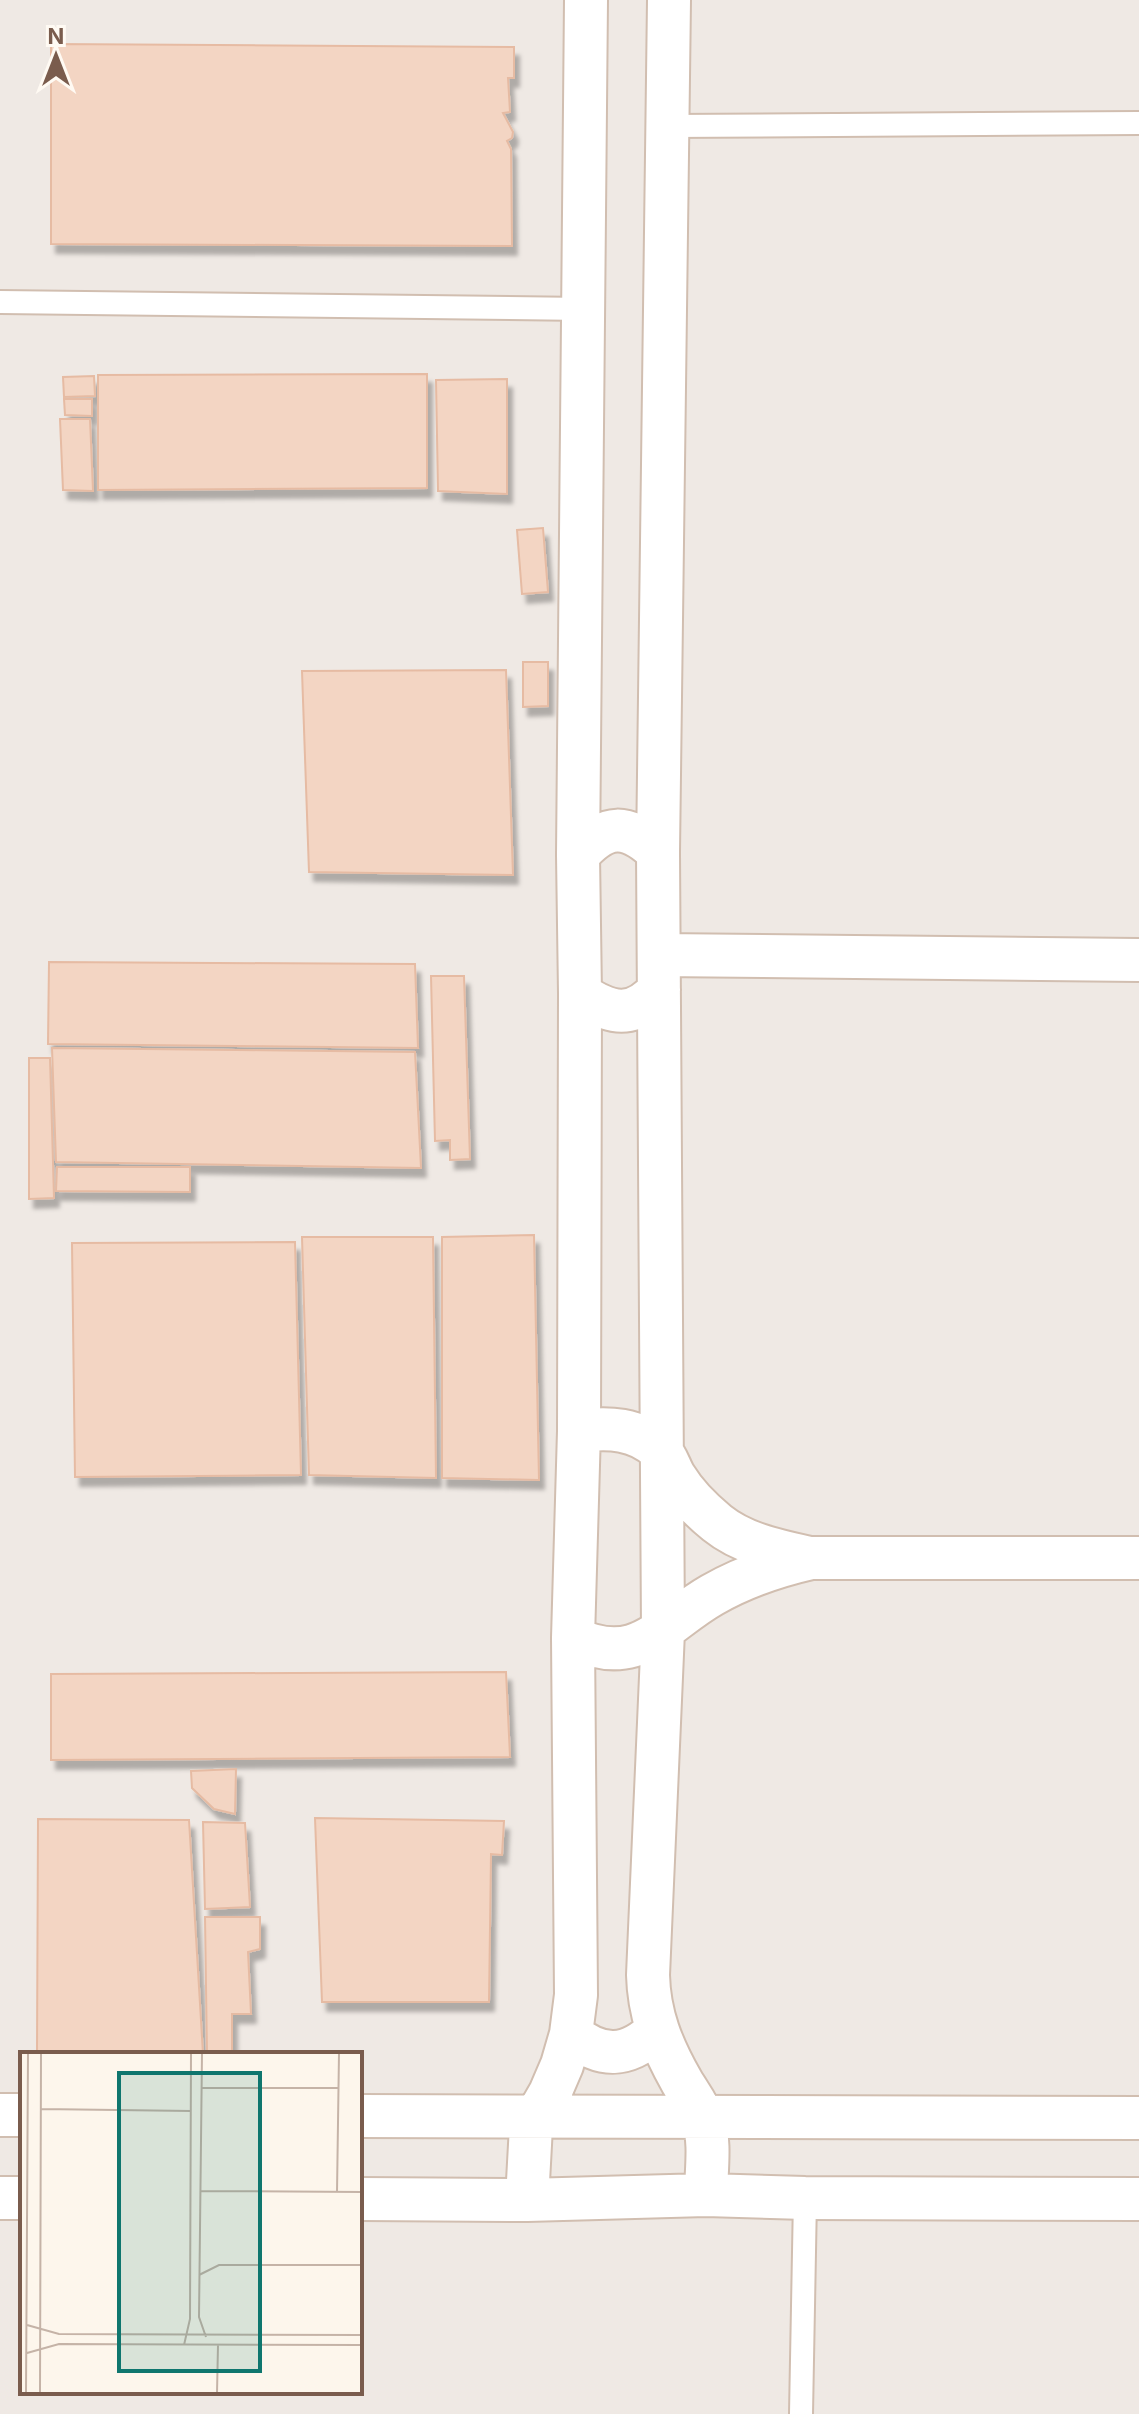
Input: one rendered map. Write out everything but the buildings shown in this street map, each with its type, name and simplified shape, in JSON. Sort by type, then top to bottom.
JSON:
[{"type":"street","points":[[527,2200],[529,2139],[535,2116],[550,2093],[571,2034],[576,1995],[573,1638],[579,1431],[578,855],[586,0]]},
{"type":"street","points":[[669,0],[658,852],[663,1631],[648,1994],[656,2031],[703,2117],[706,2195]]},
{"type":"street","points":[[578,855],[594,837],[617,830],[640,835],[658,852]]},
{"type":"street","points":[[659,973],[1139,960]]},
{"type":"street","points":[[580,994],[600,1008],[623,1011],[646,1005],[659,973]]},
{"type":"street","points":[[579,1431],[608,1427],[637,1435],[662,1451],[676,1480],[696,1505],[720,1526],[749,1541],[811,1558],[1139,1558]]},
{"type":"street","points":[[573,1638],[590,1646],[610,1649],[647,1642],[707,1597],[732,1584],[811,1558]]},
{"type":"street","points":[[571,2034],[586,2046],[605,2052],[624,2051],[642,2044],[656,2031]]},
{"type":"street","points":[[362,2116],[1139,2118]]},
{"type":"street","points":[[362,2199],[527,2200],[706,2195],[1139,2199]]},
{"type":"lane","points":[[668,126],[1139,123]]},
{"type":"lane","points":[[0,302],[585,309]]},
{"type":"lane","points":[[801,2414],[805,2198]]},
{"type":"shaded area","points":[[0,0],[1139,0],[1139,2414],[0,2414]]}]
